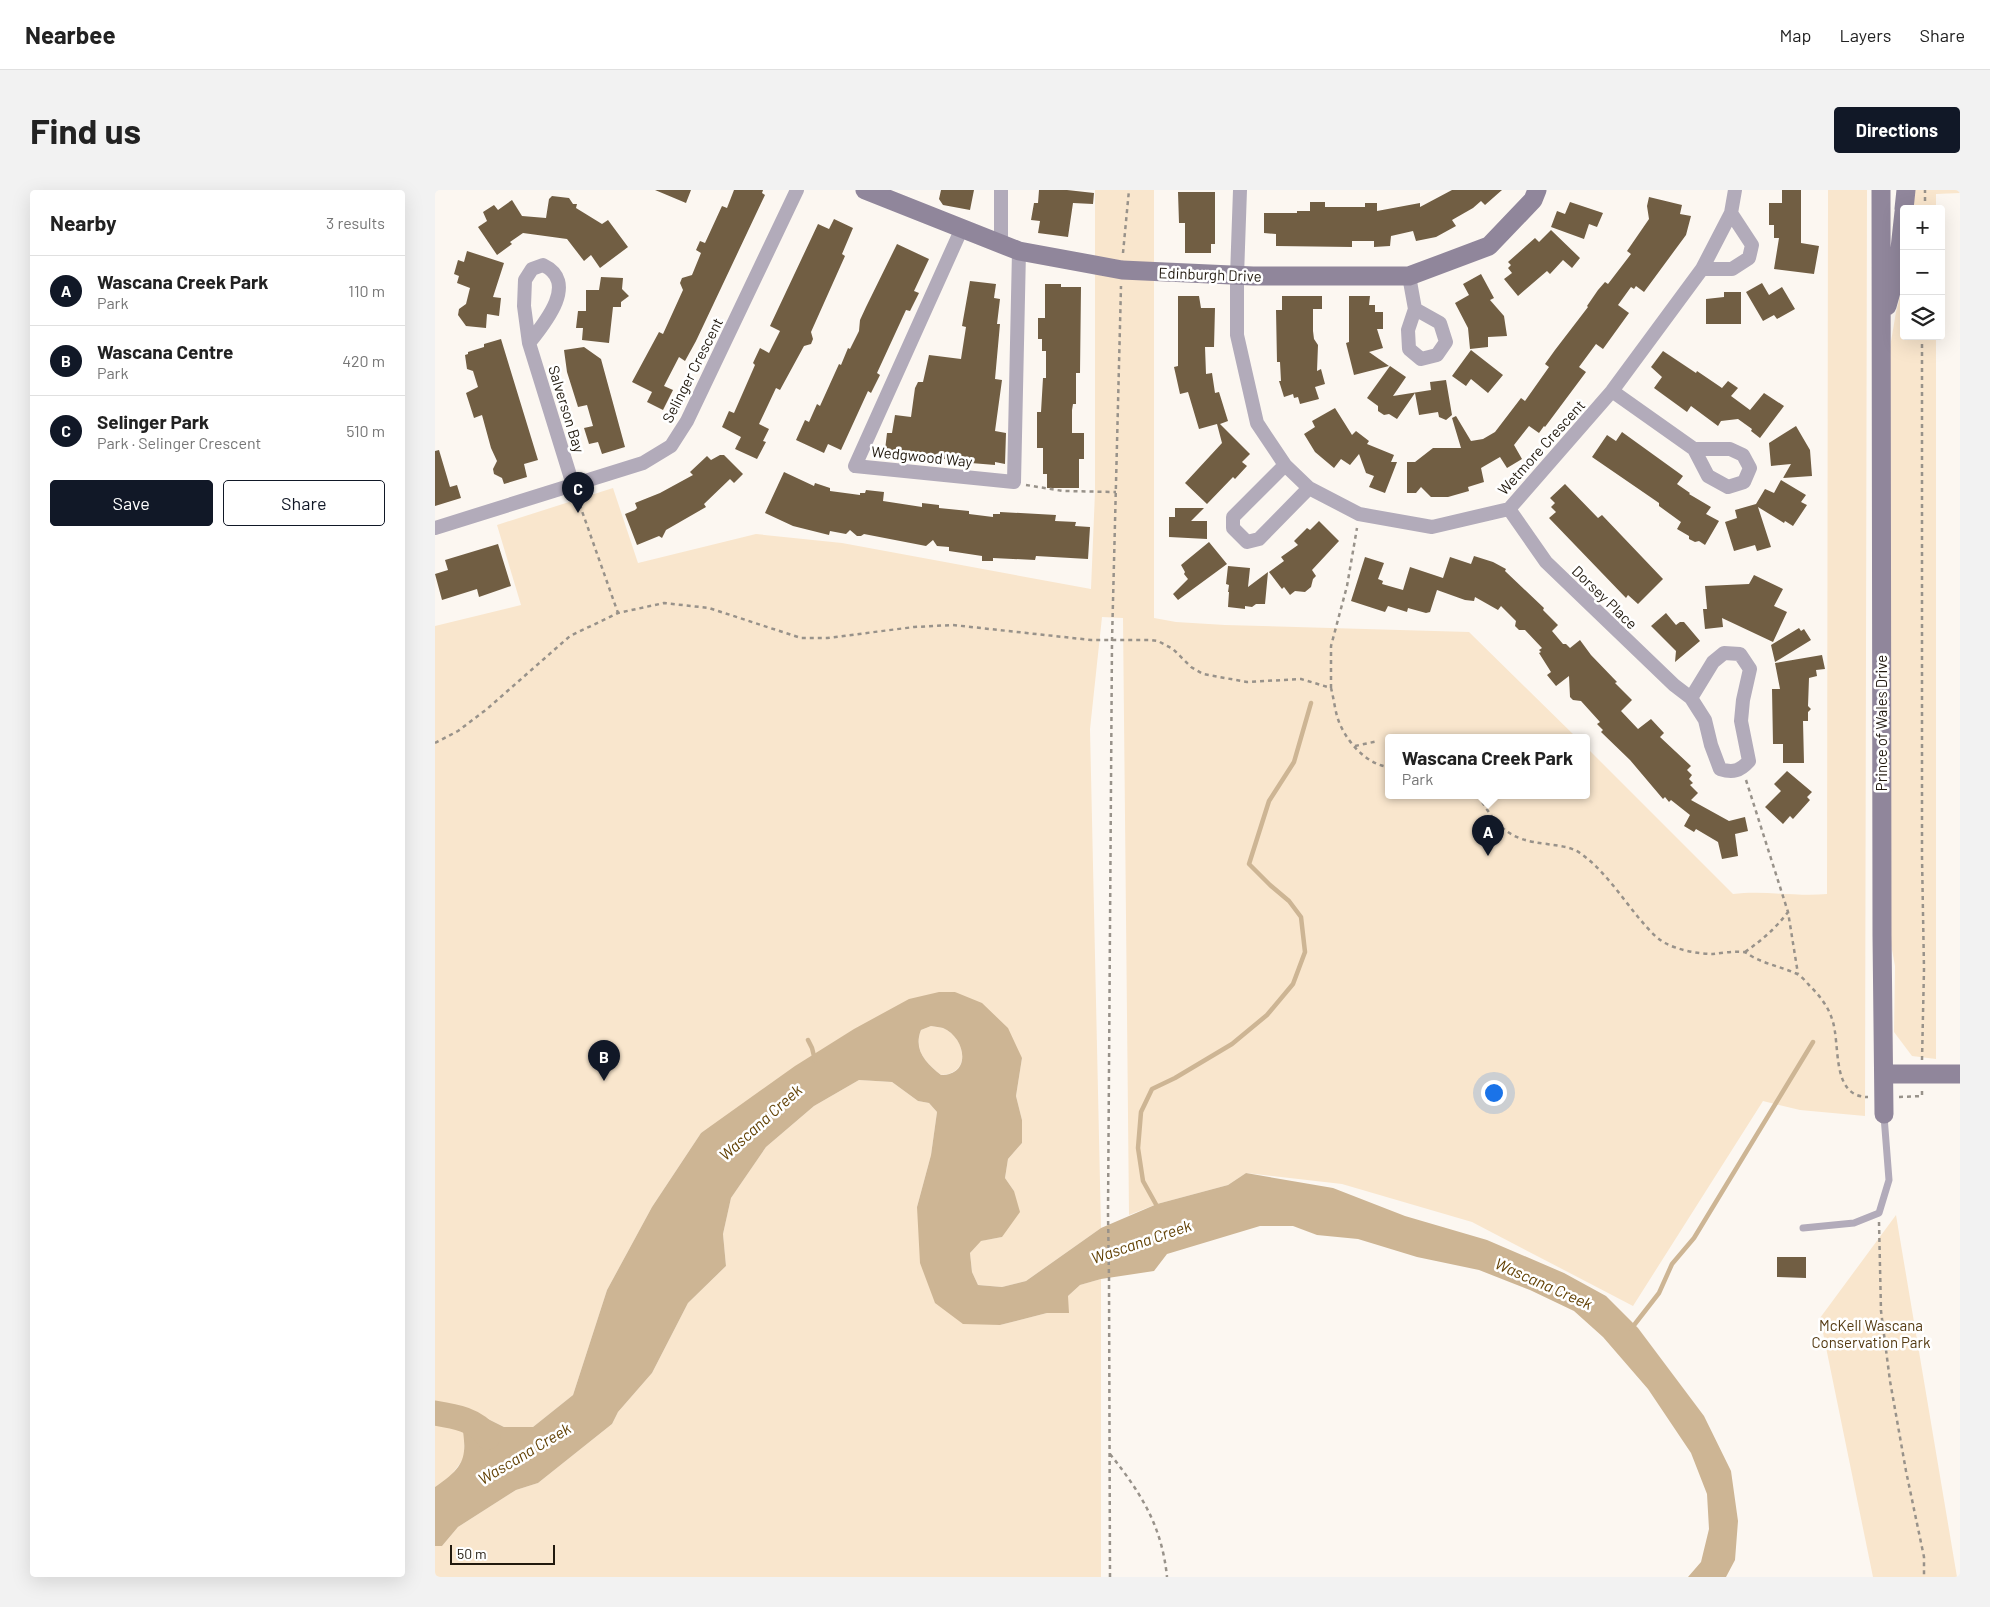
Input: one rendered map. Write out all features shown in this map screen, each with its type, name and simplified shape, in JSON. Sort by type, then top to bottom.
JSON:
[{"type":"main road","name":"Edinburgh Drive","points":[[865,190],[1019,251],[1122,270],[1237,276],[1409,276],[1489,246],[1533,200],[1537,190]]},
{"type":"main road","name":"Prince of Wales Drive","points":[[1881,190],[1882,935],[1885,1106]]},
{"type":"main road","name":"Prince of Wales Drive","points":[[1904,205],[1906,190]]},
{"type":"main road","name":"Prince of Wales Drive","points":[[1881,331],[1898,267],[1900,248]]},
{"type":"main road","points":[[1884,1074],[1960,1074]]},
{"type":"street","name":"Selinger Crescent","points":[[435,528],[643,463],[671,446],[687,421],[797,190]]},
{"type":"street","points":[[1001,190],[1001,244]]},
{"type":"street","name":"Wetmore Crescent","points":[[1240,190],[1237,335],[1257,423],[1285,465],[1309,488],[1359,514],[1431,527],[1509,509],[1612,391],[1702,269],[1731,213],[1735,190]]},
{"type":"street","points":[[1702,269],[1732,270],[1749,258],[1752,245],[1731,213]]},
{"type":"street","name":"Wedgwood Way","points":[[962,228],[855,466],[1014,482]]},
{"type":"street","points":[[1014,482],[1019,251]]},
{"type":"street","name":"Salverson Bay","points":[[529,343],[548,318],[557,296],[560,282],[553,269],[543,265],[532,268],[525,280],[524,306],[529,343],[573,485]]},
{"type":"street","points":[[1409,276],[1415,308]]},
{"type":"street","points":[[1612,391],[1694,449]]},
{"type":"street","points":[[1285,465],[1233,516],[1233,528],[1239,535],[1247,542],[1259,539],[1309,488]]},
{"type":"street","name":"Dorsey Place","points":[[1509,509],[1546,562],[1674,685],[1691,698],[1705,720],[1720,770],[1731,772],[1743,768]]},
{"type":"street","points":[[1691,698],[1713,662],[1724,653],[1740,654],[1750,669],[1743,700],[1741,721],[1749,761],[1743,768]]},
{"type":"lane","points":[[1803,1228],[1855,1223],[1879,1213],[1889,1180],[1885,1106]]},
{"type":"path","points":[[1110,1577],[1107,1213],[1113,641],[1122,270],[1129,190]]},
{"type":"path","points":[[1925,190],[1925,205]]},
{"type":"path","points":[[1745,952],[1752,957],[1798,974],[1825,1004],[1832,1019],[1835,1032],[1839,1070],[1844,1084],[1851,1092],[1885,1106],[1922,1096],[1924,969],[1922,857],[1922,340]]},
{"type":"path","points":[[1014,482],[1063,491],[1116,492]]},
{"type":"path","points":[[573,485],[618,613]]},
{"type":"path","points":[[1359,514],[1347,586],[1331,646],[1331,688],[1339,723],[1347,738],[1368,760],[1385,767]]},
{"type":"path","points":[[435,743],[457,731],[487,709],[570,636],[618,613],[664,603],[709,608],[801,638],[827,638],[914,627],[953,625],[1091,640],[1158,641],[1173,649],[1191,666],[1203,674],[1247,682],[1301,679],[1331,688]]},
{"type":"path","points":[[1355,746],[1378,741]]},
{"type":"path","points":[[1743,768],[1788,912],[1798,974]]},
{"type":"path","points":[[1480,799],[1491,818],[1504,830],[1532,842],[1563,846],[1578,852],[1597,867],[1651,932],[1666,943],[1687,951],[1710,954],[1745,952],[1778,926],[1788,912]]},
{"type":"path","points":[[1879,1213],[1881,1311],[1904,1462],[1924,1557],[1924,1577]]},
{"type":"path","points":[[1109,1453],[1148,1506],[1165,1553],[1167,1577]]},
{"type":"green space","points":[[1095,190],[1154,190],[1154,618],[1176,622],[1225,625],[1469,632],[1573,734],[1385,734],[1385,799],[1590,799],[1590,751],[1733,894],[1827,894],[1828,190],[1867,190],[1865,1116],[1800,1110],[1763,1101],[1633,1306],[1472,1222],[1342,1184],[1246,1173],[1228,1185],[1157,1204],[1129,1215],[1123,618],[1102,617],[1090,729],[1101,1228],[1026,1281],[1002,1287],[978,1285],[972,1272],[970,1253],[980,1241],[1002,1237],[1014,1191],[1005,1178],[1008,1159],[1022,1143],[1022,1120],[1016,1096],[1022,1058],[955,992],[701,1133],[652,1207],[607,1290],[573,1395],[533,1427],[504,1427],[480,1415],[464,1439],[464,1458],[450,1477],[435,1487],[435,626],[521,605],[497,525],[613,488],[638,563],[756,534],[842,543],[1091,589],[1095,492]]},
{"type":"green space","points":[[1910,190],[1960,190],[1960,193],[1936,194],[1936,205],[1910,205]]},
{"type":"green space","points":[[1900,296],[1900,340],[1936,340],[1936,1059],[1912,1056],[1894,1032],[1895,966],[1886,917],[1886,371]]},
{"type":"green space","points":[[931,1026],[943,1028],[951,1033],[961,1047],[961,1062],[958,1069],[951,1073],[941,1075],[922,1056],[919,1044],[921,1030]]},
{"type":"green space","points":[[859,1080],[892,1082],[918,1101],[929,1103],[937,1112],[931,1155],[917,1207],[1000,1325],[1047,1313],[1068,1313],[1068,1296],[1080,1285],[1101,1279],[1101,1577],[435,1577],[435,1546],[442,1546],[458,1527],[516,1490],[538,1483],[612,1424],[618,1412],[652,1373],[688,1303],[726,1266],[723,1234],[731,1198],[766,1147],[814,1106]]},
{"type":"green space","name":"McKell Wascana Conservation Park","points":[[1896,1215],[1957,1577],[1873,1577],[1820,1318]]},
{"type":"water","name":"Wascana Creek","points":[[939,992],[955,992],[982,1003],[1008,1028],[1022,1058],[1016,1096],[1022,1120],[1022,1143],[1008,1159],[1005,1178],[1014,1191],[1020,1212],[1002,1237],[981,1241],[970,1253],[972,1272],[978,1285],[1002,1287],[1026,1281],[1101,1228],[1157,1204],[1228,1185],[1246,1173],[1333,1188],[1405,1216],[1487,1240],[1564,1273],[1606,1296],[1638,1328],[1704,1416],[1731,1471],[1738,1521],[1735,1560],[1726,1577],[1688,1577],[1701,1562],[1709,1529],[1707,1494],[1691,1453],[1648,1389],[1603,1337],[1574,1311],[1530,1290],[1479,1270],[1417,1257],[1358,1239],[1317,1235],[1293,1226],[1260,1226],[1167,1254],[1154,1271],[1101,1279],[1080,1285],[1068,1296],[1069,1313],[1047,1313],[1000,1325],[963,1324],[935,1303],[920,1263],[917,1207],[931,1155],[937,1112],[929,1103],[918,1101],[892,1082],[859,1080],[814,1106],[766,1147],[731,1198],[723,1234],[726,1266],[688,1303],[652,1373],[618,1412],[612,1424],[538,1483],[516,1490],[458,1527],[442,1546],[435,1546],[435,1487],[454,1472],[463,1458],[464,1441],[461,1418],[480,1415],[504,1427],[533,1427],[573,1395],[607,1290],[652,1207],[701,1133],[795,1066],[854,1029],[909,999]],"holes":[[[931,1026],[943,1028],[951,1033],[961,1047],[961,1063],[958,1069],[951,1073],[941,1075],[922,1056],[919,1044],[921,1030]]]},
{"type":"building","points":[[655,190],[691,190],[686,203]]},
{"type":"building","points":[[734,190],[763,190],[762,193],[765,195],[696,341],[685,361],[679,357],[664,386],[673,390],[663,410],[647,402],[652,392],[632,382],[659,332],[663,334],[683,290],[680,283],[682,278],[692,275],[701,253],[696,250],[700,241],[705,243],[722,206],[727,208]]},
{"type":"building","points":[[941,190],[974,190],[970,210],[943,205],[939,199]]},
{"type":"building","points":[[1039,190],[1067,190],[1094,193],[1093,204],[1073,203],[1068,237],[1038,233],[1040,221],[1031,220],[1034,203],[1038,203]]},
{"type":"building","points":[[1452,190],[1502,190],[1485,205],[1481,201],[1452,220],[1456,226],[1436,237],[1416,241],[1413,231],[1391,236],[1390,246],[1374,247],[1374,241],[1352,241],[1352,247],[1276,246],[1276,234],[1264,233],[1264,213],[1310,211],[1310,202],[1325,202],[1325,207],[1365,207],[1365,203],[1377,203],[1377,211],[1420,203],[1420,207]]},
{"type":"building","points":[[1782,190],[1801,190],[1801,243],[1819,246],[1814,274],[1774,269],[1779,238],[1774,238],[1774,225],[1769,225],[1769,203],[1782,203]]},
{"type":"building","points":[[1178,192],[1215,192],[1215,244],[1211,244],[1211,253],[1185,253],[1185,223],[1179,223]]},
{"type":"building","points":[[552,196],[569,198],[573,204],[577,204],[576,208],[602,224],[608,220],[628,247],[600,268],[591,255],[584,261],[567,239],[523,233],[510,242],[512,244],[497,255],[478,227],[487,221],[483,212],[494,205],[498,210],[512,200],[522,216],[546,218],[549,199]]},
{"type":"building","points":[[1649,197],[1682,205],[1680,214],[1691,216],[1686,235],[1644,292],[1636,286],[1634,289],[1631,287],[1618,305],[1629,313],[1603,349],[1596,344],[1579,367],[1586,372],[1545,427],[1539,433],[1529,426],[1514,445],[1522,459],[1507,468],[1500,457],[1481,468],[1484,482],[1468,487],[1469,491],[1448,497],[1431,497],[1421,487],[1416,493],[1407,493],[1407,462],[1415,462],[1433,448],[1461,448],[1452,418],[1456,416],[1471,441],[1483,439],[1495,432],[1521,398],[1525,401],[1549,367],[1545,364],[1588,307],[1598,290],[1605,282],[1608,284],[1631,254],[1627,251],[1649,219],[1647,206]]},
{"type":"building","points":[[1570,202],[1603,213],[1597,227],[1589,224],[1584,239],[1551,227],[1557,211],[1565,214]]},
{"type":"building","points":[[834,219],[853,228],[842,254],[845,256],[811,332],[813,339],[811,344],[804,346],[780,390],[776,388],[759,424],[769,429],[763,441],[766,442],[757,459],[735,449],[741,437],[722,427],[729,411],[734,413],[755,365],[753,363],[760,348],[769,353],[780,331],[770,326],[818,224],[829,229]]},
{"type":"building","points":[[1551,230],[1580,258],[1572,268],[1563,260],[1550,274],[1547,271],[1518,296],[1504,279],[1512,273],[1508,268],[1511,265],[1508,262],[1535,238],[1539,242]]},
{"type":"building","points":[[897,244],[929,259],[914,291],[919,293],[910,311],[906,310],[877,373],[880,375],[871,393],[868,391],[841,450],[828,444],[824,453],[796,440],[805,420],[809,422],[817,404],[820,406],[839,364],[841,365],[848,348],[850,349],[859,331],[860,320]]},
{"type":"building","points":[[467,251],[504,263],[493,297],[501,298],[499,316],[487,314],[486,328],[466,326],[458,315],[459,309],[466,304],[470,288],[457,283],[459,276],[454,274],[458,260],[464,262]]},
{"type":"building","points":[[1481,274],[1494,298],[1490,300],[1504,316],[1507,336],[1488,337],[1488,347],[1470,349],[1468,328],[1455,303],[1469,295],[1463,284]]},
{"type":"building","points":[[601,277],[623,278],[622,289],[629,296],[621,302],[621,307],[613,307],[609,343],[582,340],[583,328],[576,328],[578,311],[586,311],[586,290],[599,290]]},
{"type":"building","points":[[970,281],[996,284],[994,298],[1000,299],[997,324],[1000,324],[995,379],[1002,380],[995,431],[1006,433],[1005,464],[995,462],[995,465],[971,463],[885,450],[887,433],[892,433],[895,415],[911,417],[915,388],[918,382],[923,382],[929,355],[961,359],[966,327],[962,326]]},
{"type":"building","points":[[1762,283],[1769,295],[1782,287],[1795,309],[1777,319],[1774,315],[1763,321],[1746,292]]},
{"type":"building","points":[[1045,284],[1061,284],[1061,287],[1081,287],[1080,373],[1076,373],[1076,404],[1073,404],[1072,410],[1072,433],[1084,433],[1084,459],[1079,459],[1079,488],[1047,488],[1047,474],[1043,474],[1043,448],[1037,448],[1037,412],[1041,412],[1043,378],[1046,378],[1046,351],[1042,351],[1042,339],[1038,339],[1038,318],[1045,318]]},
{"type":"building","points":[[1724,292],[1741,292],[1741,324],[1706,324],[1706,299],[1724,297]]},
{"type":"building","points":[[1178,296],[1199,296],[1201,308],[1215,308],[1214,347],[1205,347],[1206,374],[1212,373],[1215,393],[1219,392],[1228,421],[1220,424],[1250,454],[1242,462],[1247,466],[1235,479],[1233,477],[1207,504],[1185,483],[1222,443],[1217,424],[1199,429],[1188,392],[1180,394],[1174,367],[1178,366]]},
{"type":"building","points":[[1282,296],[1322,296],[1322,309],[1313,309],[1313,331],[1314,339],[1318,345],[1317,371],[1321,369],[1325,384],[1315,387],[1319,399],[1300,404],[1298,397],[1294,398],[1293,394],[1284,397],[1279,381],[1281,381],[1280,362],[1277,362],[1276,310],[1282,310]]},
{"type":"building","points":[[1349,296],[1370,296],[1369,305],[1375,305],[1375,312],[1383,312],[1383,329],[1377,329],[1383,348],[1369,352],[1389,366],[1354,375],[1346,343],[1349,342]]},
{"type":"building","points":[[501,339],[538,460],[524,464],[527,477],[504,484],[502,478],[494,474],[493,469],[497,461],[491,448],[482,415],[474,418],[466,393],[478,387],[473,371],[467,369],[465,355],[468,352],[484,347],[484,344]]},
{"type":"building","points":[[584,347],[601,359],[625,447],[602,454],[598,442],[589,444],[584,428],[593,426],[587,405],[578,407],[567,372],[564,350]]},
{"type":"building","points":[[1471,350],[1503,375],[1488,393],[1471,379],[1466,386],[1452,376]]},
{"type":"building","points":[[1663,351],[1722,388],[1728,381],[1738,388],[1731,396],[1750,410],[1764,393],[1784,406],[1760,438],[1751,431],[1752,429],[1738,419],[1721,421],[1718,426],[1691,406],[1687,412],[1654,388],[1662,377],[1651,367]]},
{"type":"building","points":[[1390,366],[1406,377],[1393,396],[1431,390],[1430,382],[1446,380],[1452,415],[1446,420],[1439,417],[1438,412],[1419,415],[1415,393],[1397,419],[1389,414],[1384,415],[1378,411],[1378,406],[1367,398]]},
{"type":"building","points":[[1335,408],[1352,435],[1356,431],[1369,441],[1367,444],[1394,455],[1391,462],[1397,462],[1385,493],[1369,487],[1374,476],[1366,473],[1359,454],[1350,465],[1341,459],[1334,468],[1315,452],[1304,434],[1315,427],[1312,421]]},
{"type":"building","points":[[1796,426],[1810,450],[1812,476],[1783,478],[1791,464],[1771,466],[1769,443]]},
{"type":"building","points":[[1622,432],[1683,476],[1677,484],[1689,494],[1711,507],[1706,514],[1719,521],[1705,545],[1699,541],[1695,542],[1689,539],[1689,536],[1677,529],[1681,522],[1659,506],[1659,503],[1592,457],[1607,435],[1616,441]]},
{"type":"building","points":[[439,450],[450,487],[457,485],[461,498],[435,506],[435,451]]},
{"type":"building","points":[[724,455],[743,474],[734,483],[730,479],[704,504],[706,507],[666,530],[662,538],[659,536],[637,545],[625,514],[637,508],[635,503],[660,493],[693,475],[690,472],[707,456],[711,460]]},
{"type":"building","points":[[784,472],[814,486],[815,483],[830,488],[830,491],[860,495],[860,493],[865,493],[866,490],[884,492],[883,501],[922,507],[922,503],[939,505],[939,508],[969,511],[969,514],[993,517],[993,514],[1000,514],[1000,512],[1056,515],[1055,521],[1076,522],[1075,526],[1090,527],[1088,559],[1036,556],[1035,560],[993,558],[993,561],[982,561],[982,556],[949,551],[949,547],[937,546],[933,540],[926,546],[864,534],[857,536],[850,530],[846,534],[830,531],[829,535],[793,526],[765,513]]},
{"type":"building","points":[[1781,480],[1806,495],[1801,502],[1807,505],[1793,526],[1785,521],[1784,523],[1758,507],[1771,547],[1757,551],[1755,545],[1734,551],[1725,522],[1737,518],[1735,510],[1756,504],[1765,489],[1774,493]]},
{"type":"building","points":[[1565,484],[1598,518],[1602,515],[1663,579],[1638,604],[1628,595],[1626,598],[1549,518],[1556,512],[1551,507],[1555,503],[1550,498]]},
{"type":"building","points":[[1175,508],[1204,508],[1191,521],[1207,521],[1207,539],[1169,537],[1169,517],[1175,517]]},
{"type":"building","points":[[1319,521],[1339,541],[1312,570],[1316,576],[1311,587],[1305,592],[1295,591],[1290,595],[1284,587],[1282,589],[1269,572],[1284,561],[1281,557],[1298,545],[1294,541],[1307,528],[1310,530]]},
{"type":"building","points":[[1209,542],[1227,564],[1178,600],[1173,594],[1188,579],[1181,565]]},
{"type":"building","points":[[498,544],[511,586],[479,597],[477,589],[442,600],[435,574],[448,570],[445,560]]},
{"type":"building","points":[[1474,556],[1493,562],[1506,569],[1505,571],[1544,608],[1543,610],[1558,625],[1552,631],[1563,644],[1570,648],[1580,640],[1591,655],[1617,682],[1615,683],[1632,700],[1621,711],[1638,729],[1651,719],[1664,733],[1660,737],[1691,766],[1687,770],[1692,775],[1689,779],[1693,783],[1690,785],[1698,793],[1691,800],[1729,821],[1745,817],[1748,831],[1735,834],[1738,856],[1722,859],[1718,842],[1696,829],[1694,832],[1684,826],[1690,815],[1671,800],[1669,802],[1665,797],[1663,799],[1630,760],[1601,732],[1603,730],[1597,724],[1600,722],[1581,701],[1573,700],[1570,697],[1569,676],[1556,686],[1547,675],[1551,672],[1539,653],[1541,652],[1539,650],[1542,648],[1525,630],[1519,630],[1515,626],[1516,621],[1501,606],[1498,610],[1475,597],[1474,601],[1465,600],[1437,590],[1430,612],[1426,613],[1408,608],[1407,612],[1388,606],[1385,612],[1351,601],[1365,557],[1384,563],[1378,579],[1383,581],[1382,584],[1403,590],[1410,567],[1443,578],[1450,557],[1471,564]]},
{"type":"building","points":[[1228,566],[1250,568],[1248,587],[1268,572],[1265,604],[1256,604],[1252,607],[1245,606],[1245,609],[1228,607],[1229,585],[1226,584]]},
{"type":"building","points":[[1754,575],[1783,589],[1774,606],[1787,612],[1773,642],[1722,618],[1723,627],[1705,629],[1703,609],[1707,609],[1705,586],[1749,584]]},
{"type":"building","points":[[1666,613],[1676,625],[1684,622],[1700,641],[1675,662],[1676,651],[1651,626]]},
{"type":"building","points":[[1799,628],[1801,631],[1804,629],[1811,640],[1775,662],[1771,645]]},
{"type":"building","points":[[1822,655],[1825,669],[1816,670],[1817,676],[1809,678],[1808,706],[1811,709],[1808,712],[1808,721],[1803,721],[1804,763],[1783,763],[1783,744],[1773,744],[1772,689],[1780,689],[1775,663]]},
{"type":"building","points":[[1787,771],[1812,792],[1807,797],[1810,800],[1793,819],[1790,816],[1783,824],[1765,807],[1781,791],[1774,784]]},
{"type":"building","points":[[1777,1257],[1806,1257],[1806,1278],[1777,1277]]},
{"type":"waterway","points":[[1158,1208],[1143,1181],[1138,1148],[1141,1112],[1152,1089],[1175,1078],[1232,1044],[1267,1015],[1293,984],[1305,952],[1301,917],[1289,901],[1249,864],[1269,801],[1294,762],[1311,703]]},
{"type":"waterway","points":[[808,1040],[815,1060]]},
{"type":"waterway","points":[[1631,1329],[1659,1293],[1672,1264],[1694,1238],[1813,1042]]},
{"type":"waterway","points":[[435,1413],[457,1417],[478,1426],[488,1437]]},
{"type":"place","name":"Selinger Park","points":[[578,513]]},
{"type":"place","name":"Wascana Creek Park","points":[[1488,856]]},
{"type":"place","name":"Wascana Centre","points":[[604,1081]]}]
